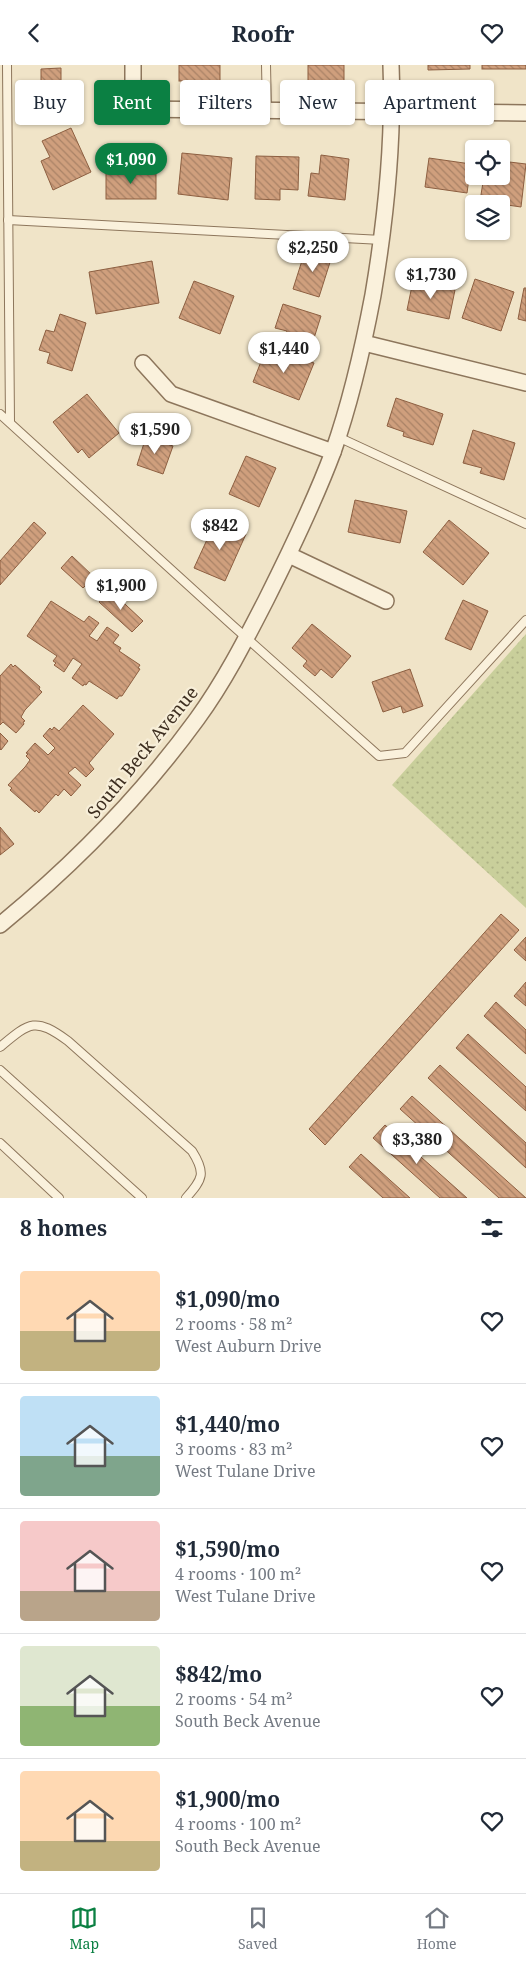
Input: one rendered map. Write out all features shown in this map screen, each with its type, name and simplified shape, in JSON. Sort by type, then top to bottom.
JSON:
[{"type":"street","points":[[133,65],[133,109],[180,110]]},
{"type":"street","name":"South Beck Avenue","points":[[390,65],[391,80]]},
{"type":"street","points":[[270,111],[365,112]]},
{"type":"street","points":[[494,113],[526,113]]},
{"type":"street","name":"South Beck Avenue","points":[[0,925],[51,882],[97,837],[157,769],[197,719],[227,672],[289,555],[333,452],[364,343],[382,240],[389,183],[391,125]]},
{"type":"street","points":[[364,343],[526,383]]},
{"type":"street","points":[[143,363],[171,395],[333,452]]},
{"type":"street","points":[[289,555],[386,601]]},
{"type":"lane","points":[[7,65],[10,422]]},
{"type":"lane","points":[[266,65],[266,80]]},
{"type":"lane","points":[[8,220],[382,240]]},
{"type":"lane","points":[[0,414],[246,638],[380,756],[405,753],[526,620]]},
{"type":"lane","points":[[338,437],[526,524]]},
{"type":"lane","points":[[0,1047],[14,1035],[36,1025],[49,1028],[68,1041],[192,1151],[200,1163],[202,1171],[200,1180],[186,1198]]},
{"type":"lane","points":[[0,1070],[142,1198]]},
{"type":"lane","points":[[0,1143],[59,1198]]},
{"type":"green space","points":[[526,634],[526,908],[392,785]]},
{"type":"building","points":[[179,65],[220,65],[220,80],[179,81]]},
{"type":"building","points":[[308,65],[344,65],[344,80],[308,80]]},
{"type":"building","points":[[428,65],[470,65],[470,69],[428,70]]},
{"type":"building","points":[[482,65],[526,65],[526,69],[482,69]]},
{"type":"building","points":[[61,68],[61,80],[41,80],[41,69]]},
{"type":"building","points":[[71,128],[91,172],[53,190],[41,161],[50,157],[42,141]]},
{"type":"building","points":[[182,153],[232,158],[228,200],[178,194]]},
{"type":"building","points":[[321,155],[349,159],[345,200],[308,196],[311,173],[319,174]]},
{"type":"building","points":[[256,156],[299,157],[298,190],[280,189],[280,200],[255,199]]},
{"type":"building","points":[[429,158],[465,163],[465,185],[468,185],[467,193],[425,187]]},
{"type":"building","points":[[510,162],[526,164],[521,207],[510,205],[510,195],[481,195],[483,185],[510,185]]},
{"type":"building","points":[[106,170],[156,170],[156,199],[106,199]]},
{"type":"building","points":[[306,248],[332,256],[319,297],[293,289]]},
{"type":"building","points":[[152,261],[159,303],[96,314],[89,272]]},
{"type":"building","points":[[475,279],[514,292],[501,331],[462,318]]},
{"type":"building","points":[[194,281],[234,296],[220,334],[179,318]]},
{"type":"building","points":[[413,281],[455,290],[449,319],[407,310]]},
{"type":"building","points":[[524,288],[526,288],[526,321],[518,319]]},
{"type":"building","points":[[283,304],[321,316],[309,354],[282,346],[287,331],[275,328]]},
{"type":"building","points":[[60,314],[86,323],[72,371],[47,363],[50,353],[39,350],[46,330],[54,332]]},
{"type":"building","points":[[285,351],[314,363],[299,400],[253,382],[264,354],[281,361]]},
{"type":"building","points":[[87,394],[119,433],[89,458],[82,449],[78,453],[53,422]]},
{"type":"building","points":[[396,398],[443,414],[433,445],[403,436],[404,432],[387,426]]},
{"type":"building","points":[[473,430],[515,443],[504,480],[480,473],[482,468],[463,463]]},
{"type":"building","points":[[146,437],[173,446],[163,474],[137,465]]},
{"type":"building","points":[[246,456],[276,468],[259,507],[229,494]]},
{"type":"building","points":[[355,500],[407,511],[400,543],[348,532]]},
{"type":"building","points":[[216,520],[246,534],[225,581],[194,568]]},
{"type":"building","points":[[449,520],[489,553],[463,585],[423,552]]},
{"type":"building","points":[[34,522],[46,533],[0,585],[0,561]]},
{"type":"building","points":[[72,556],[94,577],[83,588],[61,568]]},
{"type":"building","points":[[110,590],[143,621],[132,632],[99,602]]},
{"type":"building","points":[[463,600],[488,611],[471,650],[445,639]]},
{"type":"building","points":[[51,601],[84,622],[89,616],[99,623],[89,636],[97,641],[107,627],[119,635],[113,643],[121,648],[119,651],[140,665],[138,668],[140,669],[122,696],[119,696],[117,699],[89,681],[83,686],[72,678],[82,664],[73,658],[64,672],[54,665],[56,663],[53,661],[57,656],[27,636]]},
{"type":"building","points":[[312,624],[351,656],[332,678],[321,669],[315,676],[303,666],[307,661],[292,648]]},
{"type":"building","points":[[11,664],[13,667],[15,665],[40,687],[39,689],[42,692],[25,710],[21,717],[25,721],[23,722],[24,724],[16,733],[3,722],[0,725],[0,676]]},
{"type":"building","points":[[410,669],[423,706],[403,713],[401,706],[383,712],[372,682]]},
{"type":"building","points":[[83,705],[114,734],[89,763],[94,769],[86,777],[75,767],[68,773],[81,785],[71,796],[64,789],[58,796],[56,794],[39,813],[36,810],[35,812],[10,790],[12,788],[8,785],[30,760],[26,753],[35,743],[48,755],[55,748],[43,736],[50,728],[52,730],[54,727],[59,731]]},
{"type":"building","points":[[0,733],[8,741],[1,750],[0,749]]},
{"type":"building","points":[[0,827],[14,844],[0,855]]},
{"type":"building","points":[[501,914],[519,930],[325,1145],[309,1129]]},
{"type":"building","points":[[526,937],[526,961],[514,950]]},
{"type":"building","points":[[526,982],[526,1006],[514,996]]},
{"type":"building","points":[[496,1002],[526,1030],[526,1054],[484,1016]]},
{"type":"building","points":[[468,1034],[526,1087],[526,1111],[456,1048]]},
{"type":"building","points":[[440,1065],[526,1143],[526,1168],[428,1078]]},
{"type":"building","points":[[412,1096],[526,1198],[499,1198],[400,1109]]},
{"type":"building","points":[[385,1125],[467,1198],[440,1198],[373,1138]]},
{"type":"building","points":[[361,1154],[410,1198],[383,1198],[349,1167]]}]
